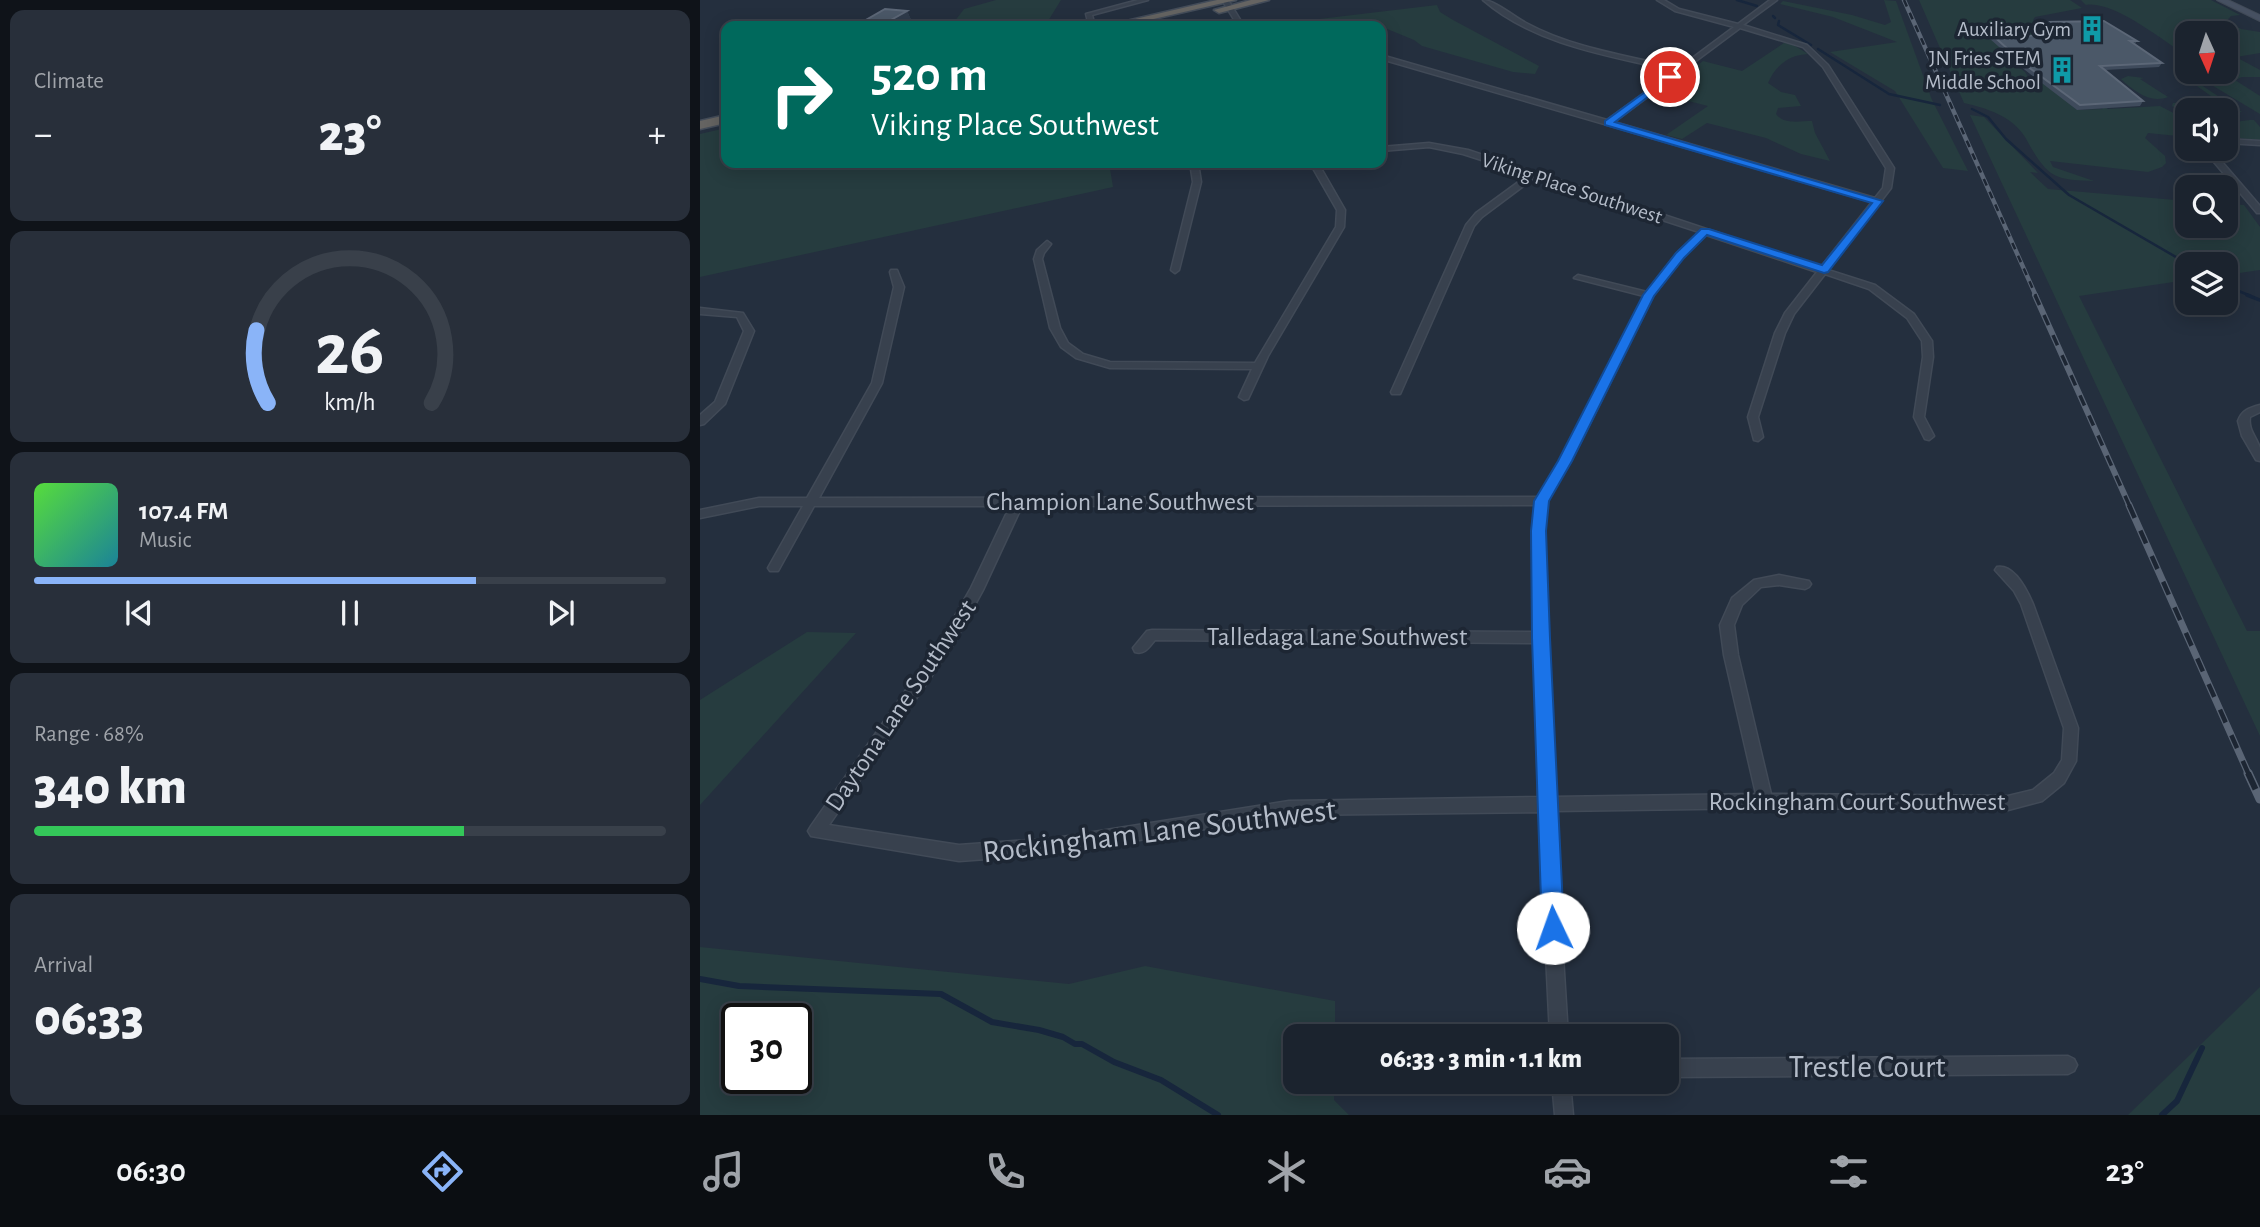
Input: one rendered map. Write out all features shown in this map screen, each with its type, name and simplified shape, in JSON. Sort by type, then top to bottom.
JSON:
[{"type":"highway","points":[[1135,21],[1228,2],[1264,0]]},
{"type":"highway","points":[[1162,21],[1228,2]]},
{"type":"highway","points":[[700,114],[721,109]]},
{"type":"highway","points":[[700,125],[721,120]]},
{"type":"main road","points":[[2221,0],[2260,18]]},
{"type":"street","points":[[1090,21],[1090,14],[1145,0]]},
{"type":"street","points":[[1486,0],[1505,15],[1548,34],[1681,70]]},
{"type":"street","points":[[1660,0],[1677,10],[1791,40],[1818,57],[1891,168],[1887,188],[1799,300],[1780,333],[1753,417],[1758,437]]},
{"type":"street","points":[[1608,123],[1774,0]]},
{"type":"street","points":[[1228,2],[1238,21]]},
{"type":"street","points":[[1386,58],[1878,201]]},
{"type":"street","points":[[2238,142],[2260,143]]},
{"type":"street","name":"Viking Place Southwest","points":[[1386,148],[1439,146],[1824,270],[1882,292],[1902,307],[1919,326],[1927,341],[1928,357],[1919,417],[1929,436]]},
{"type":"street","points":[[2218,161],[2258,207]]},
{"type":"street","points":[[1175,270],[1197,181],[1194,168]]},
{"type":"street","points":[[1244,397],[1259,366],[1340,227],[1341,211],[1320,168]]},
{"type":"street","points":[[1396,392],[1469,225],[1533,175]]},
{"type":"street","points":[[1558,1024],[1546,805],[1538,531],[1541,501],[1565,461],[1649,295],[1680,255],[1705,231]]},
{"type":"street","points":[[1047,244],[1040,252],[1038,260],[1057,332],[1063,344],[1072,352],[1110,365],[1259,366]]},
{"type":"street","points":[[774,568],[877,383],[899,287],[894,272]]},
{"type":"street","points":[[1577,278],[1649,295]]},
{"type":"street","points":[[700,311],[740,314],[749,331],[720,404],[700,421]]},
{"type":"street","points":[[2260,408],[2250,410],[2242,425],[2260,457]]},
{"type":"street","name":"Champion Lane Southwest","points":[[700,514],[759,502],[1541,501]]},
{"type":"street","name":"Daytona Lane Southwest","points":[[816,831],[948,641],[977,590],[1018,502]]},
{"type":"street","name":"Rockingham Court Southwest","points":[[1546,805],[2007,803],[2037,796],[2059,778],[2069,761],[2071,728],[2027,604],[2019,588],[2001,570]]},
{"type":"street","points":[[1765,802],[1731,655],[1727,625],[1737,602],[1758,583],[1779,580],[1805,584]]},
{"type":"street","name":"Talledaga Lane Southwest","points":[[1140,648],[1152,635],[1541,638]]},
{"type":"street","name":"Rockingham Lane Southwest","points":[[816,831],[959,853],[1056,846],[1289,808],[1546,805]]},
{"type":"street","name":"Trestle Court","points":[[1679,1068],[2068,1065]]},
{"type":"street","points":[[1562,1094],[1564,1115]]},
{"type":"green space","points":[[996,0],[1061,0],[1048,21],[955,21],[964,9]]},
{"type":"green space","points":[[1884,0],[1896,1],[1932,100],[1968,171],[1943,168],[1895,91],[1830,52],[1897,42],[1833,17],[1780,4],[1783,1],[1852,15],[1885,25],[1891,22]]},
{"type":"green space","points":[[1919,0],[2070,0],[2082,8],[2035,17],[2033,20],[2038,27],[2030,29],[2038,32],[2035,37],[2007,55],[2010,58],[2008,59],[2025,72],[2030,80],[2042,81],[2077,110],[2103,109],[2066,80],[2108,109],[2160,106],[2175,114],[2175,136],[2148,133],[2145,138],[2165,156],[2166,163],[2148,172],[2050,161],[2053,167],[2094,181],[2071,180],[2051,173],[2036,156],[2020,130],[2006,118],[1990,110],[1964,103]]},
{"type":"green space","points":[[2081,0],[2211,0],[2240,15],[2231,16],[2226,21],[2175,21],[2175,48],[2124,15],[2097,5],[2086,5]]},
{"type":"green space","points":[[1437,5],[1440,12],[1453,20],[1539,66],[1535,74],[1513,72],[1422,46],[1386,29],[1386,21],[1302,21]]},
{"type":"green space","points":[[2238,27],[2260,32],[2260,53],[2238,57]]},
{"type":"green space","points":[[1787,41],[1808,54],[1795,56],[1784,62],[1768,83],[1781,92],[1795,95],[1801,106],[1778,108],[1776,114],[1788,121],[1812,121],[1815,133],[1830,161],[1801,154],[1766,138],[1707,123],[1682,139],[1666,135],[1708,106],[1661,94],[1703,61],[1742,71]]},
{"type":"green space","points":[[2238,58],[2260,70],[2260,77],[2238,79]]},
{"type":"green space","points":[[2128,76],[2144,78],[2140,79],[2168,97],[2155,99],[2143,95],[2121,79]]},
{"type":"green space","points":[[2238,82],[2260,96],[2260,114],[2238,101],[2238,98],[2210,84]]},
{"type":"green space","points":[[2194,84],[2200,84],[2221,98],[2214,98]]},
{"type":"green space","points":[[1970,115],[1984,117],[2038,173],[2030,172],[2048,189],[2175,200],[2175,238],[2238,238],[2238,205],[2244,205],[2260,227],[2260,270],[2238,273],[2238,252],[2175,252],[2175,282],[2079,296],[2247,631],[2260,631],[2260,736]]},
{"type":"green space","points":[[2254,120],[2260,127],[2260,140],[2238,138],[2238,122]]},
{"type":"green space","points":[[721,129],[721,168],[1110,168],[1113,187],[700,277],[700,134]]},
{"type":"green space","points":[[807,632],[856,633],[700,805],[700,700]]},
{"type":"green space","points":[[700,947],[1069,984],[1145,966],[1335,1001],[1335,1024],[1283,1024],[1283,1094],[1334,1094],[1334,1100],[1349,1115],[700,1115]]},
{"type":"green space","points":[[2260,987],[2260,1115],[2128,1115]]},
{"type":"building","points":[[885,9],[907,11],[889,21],[866,20]]},
{"type":"building","name":"JN Fries STEM Middle School","points":[[2104,21],[2137,41],[2130,41],[2162,63],[2100,66],[2143,101],[2080,105],[2027,66],[1982,26],[2004,26],[2018,36],[2062,35],[2058,32],[2064,32],[2051,22]]},
{"type":"waterway","points":[[1737,0],[1757,6]]},
{"type":"waterway","points":[[1779,21],[1778,25],[1811,45]]},
{"type":"waterway","points":[[1818,49],[1889,94],[1940,105]]},
{"type":"waterway","points":[[1972,109],[1988,117],[2006,139],[2069,195],[2175,256]]},
{"type":"waterway","points":[[2238,291],[2251,296]]},
{"type":"waterway","points":[[2247,295],[2260,300]]},
{"type":"waterway","points":[[700,979],[739,986],[941,994],[992,1022],[1039,1030],[1063,1037],[1075,1044],[1082,1044],[1114,1062],[1161,1080],[1218,1115]]},
{"type":"waterway","points":[[2162,1115],[2177,1101],[2202,1048]]},
{"type":"railway","points":[[1904,0],[2036,296]]},
{"type":"railway","points":[[2035,295],[2130,507]]},
{"type":"railway","points":[[2129,505],[2249,775]]},
{"type":"railway","points":[[2248,773],[2260,799]]},
{"type":"place","name":"Auxiliary Gym","points":[[2092,29]]},
{"type":"place","name":"JN Fries STEM Middle School","points":[[2062,70]]},
{"type":"route","points":[[1553,928],[1541,638],[1538,531],[1541,501],[1565,461],[1649,295],[1680,255],[1705,231],[1824,270],[1878,201],[1608,123],[1670,77]]}]
